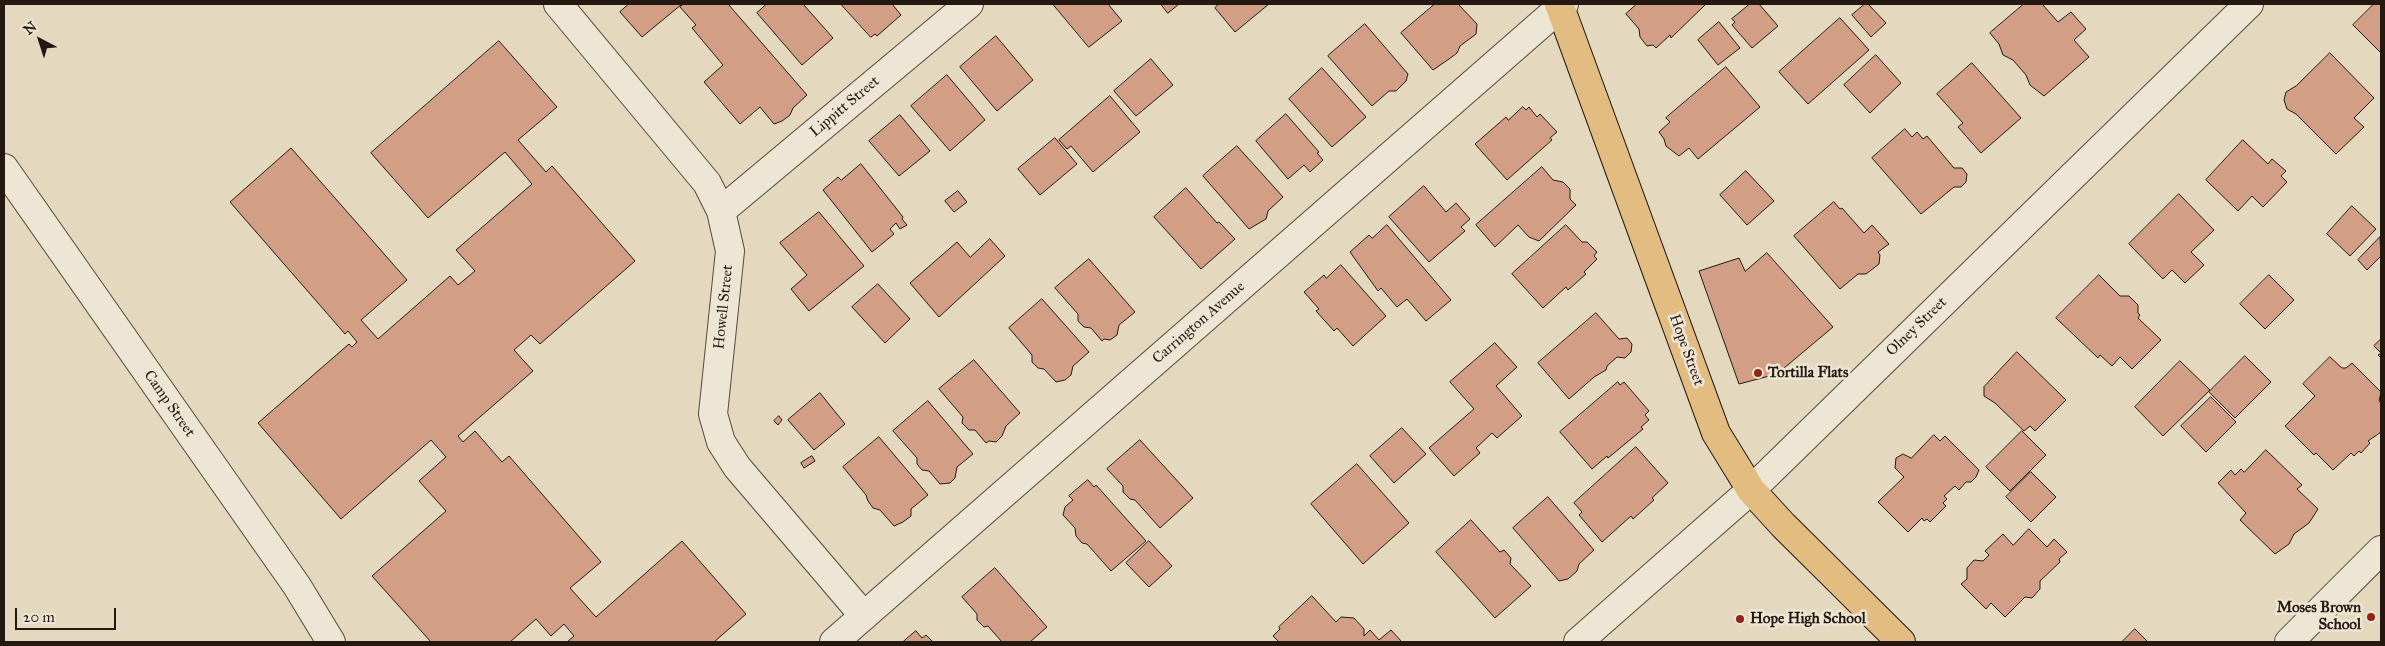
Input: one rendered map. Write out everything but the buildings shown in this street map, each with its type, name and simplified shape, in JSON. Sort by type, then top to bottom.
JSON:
[{"type":"main road","name":"Hope Street","points":[[1561,5],[1716,433],[1750,490],[1901,642]]},
{"type":"street","name":"Howell Street","points":[[558,4],[707,183],[721,211],[730,251],[713,414],[721,442],[737,467],[864,616]]},
{"type":"street","name":"Lippitt Street","points":[[721,211],[969,4]]},
{"type":"street","name":"Olney Street","points":[[1578,642],[1750,490],[2249,4]]},
{"type":"street","name":"Carrington Avenue","points":[[834,642],[1561,5]]},
{"type":"street","name":"Camp Street","points":[[4,168],[297,586],[331,642]]},
{"type":"street","points":[[2289,642],[2381,550]]},
{"type":"place","name":"Tortilla Flats","points":[[1758,373]]},
{"type":"place","name":"Moses Brown School","points":[[2371,617]]},
{"type":"place","name":"Hope High School","points":[[1740,619]]}]
